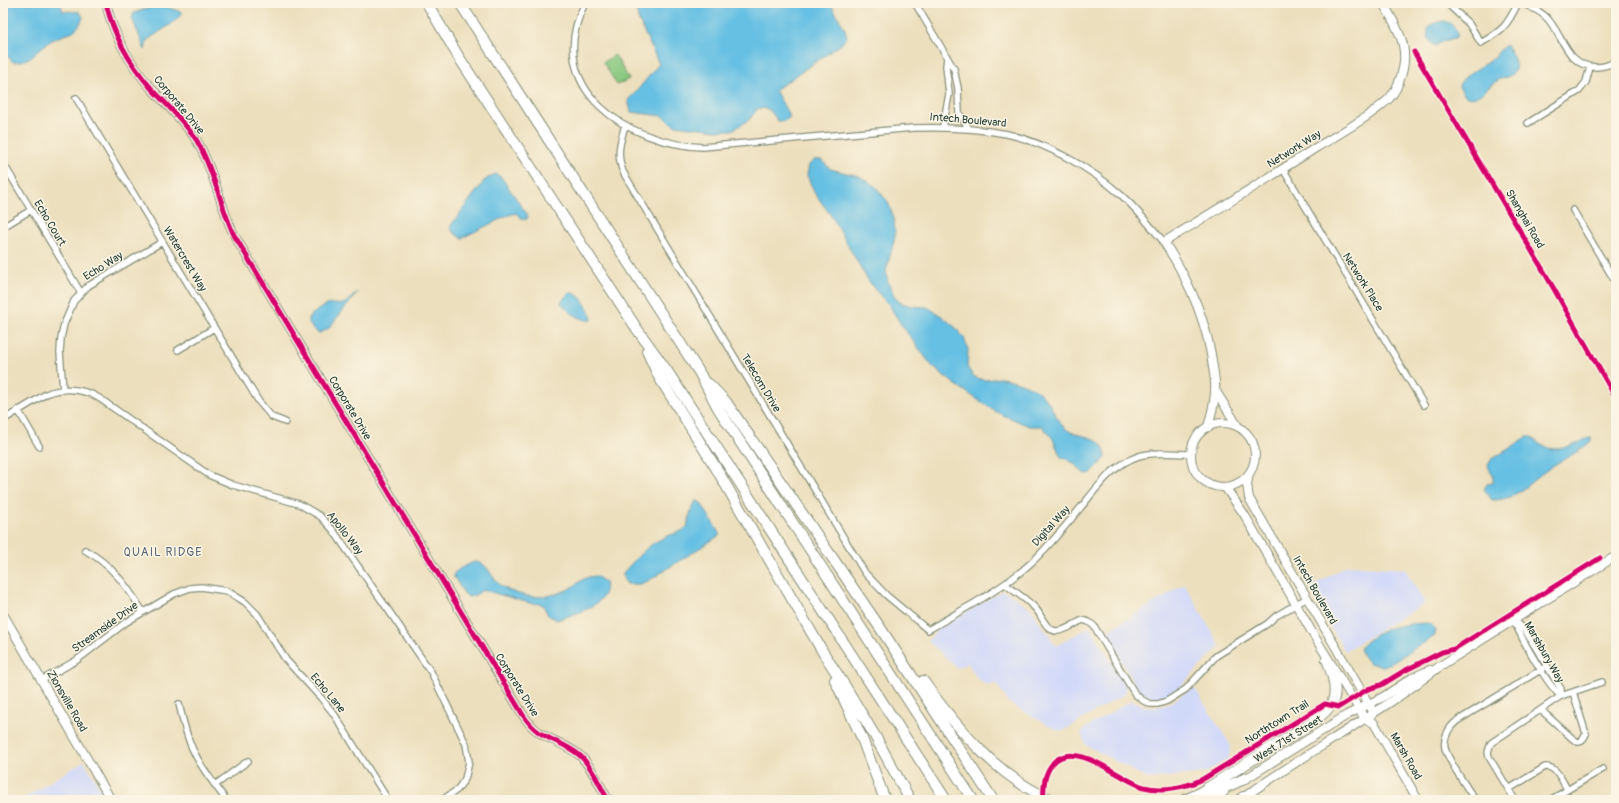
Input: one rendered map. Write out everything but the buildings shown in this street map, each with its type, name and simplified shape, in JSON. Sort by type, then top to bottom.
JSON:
[{"type":"highway","points":[[427,3],[458,56],[636,329],[667,371],[946,800]]},
{"type":"highway","points":[[460,3],[699,372],[718,408],[972,800]]},
{"type":"highway","points":[[636,329],[659,377],[716,468],[824,654],[875,736],[910,800]]},
{"type":"highway","points":[[699,372],[726,402],[881,629],[993,800]]},
{"type":"highway","points":[[881,629],[906,658],[945,712],[968,739],[1007,773],[1051,800]]},
{"type":"highway","points":[[824,654],[861,736],[885,800]]},
{"type":"highway","points":[[1185,800],[1198,794],[1294,734],[1323,713],[1331,704],[1334,696],[1333,682],[1327,659]]},
{"type":"highway","points":[[1198,800],[1246,778]]},
{"type":"street","name":"Corporate Drive","points":[[106,3],[116,33],[133,65],[150,87],[186,126],[200,147],[208,163],[224,212],[234,235],[523,715],[530,725],[541,735],[573,750],[586,762],[608,800]]},
{"type":"street","name":"Intech Boulevard","points":[[585,3],[574,32],[574,52],[578,77],[590,96],[602,109],[625,125],[640,133],[681,145],[703,147],[913,128],[969,129],[1003,134],[1024,140],[1080,166],[1104,181],[1141,215],[1164,242],[1187,281],[1201,316],[1210,350],[1216,390],[1208,427]]},
{"type":"street","points":[[915,3],[954,69],[959,113],[969,129]]},
{"type":"street","name":"Network Way","points":[[1164,242],[1283,169],[1385,103],[1395,91],[1401,77],[1404,65],[1404,49],[1399,31],[1383,3]]},
{"type":"street","points":[[1447,3],[1469,24],[1481,43],[1498,33],[1506,26],[1518,3]]},
{"type":"street","points":[[1522,3],[1546,17],[1570,55],[1579,62],[1590,67],[1606,66],[1616,62]]},
{"type":"street","points":[[943,128],[949,94],[946,66],[947,58]]},
{"type":"street","points":[[1528,123],[1579,91],[1586,82],[1590,67]]},
{"type":"street","name":"Watercrest Way","points":[[76,98],[262,407],[272,417],[285,422]]},
{"type":"street","name":"Telecom Drive","points":[[625,125],[619,148],[619,160],[623,172],[670,252],[865,574],[886,595],[928,630]]},
{"type":"street","name":"Echo Court","points":[[3,163],[80,293]]},
{"type":"street","name":"Network Place","points":[[1283,169],[1424,406]]},
{"type":"street","points":[[3,227],[31,210]]},
{"type":"street","points":[[1573,210],[1616,282]]},
{"type":"street","name":"Echo Way","points":[[63,390],[60,352],[61,338],[68,313],[74,301],[88,286],[162,242]]},
{"type":"street","points":[[178,350],[214,328]]},
{"type":"street","name":"Apollo Way","points":[[3,420],[46,394],[63,390],[83,391],[98,398],[197,468],[220,480],[238,487],[299,504],[312,510],[324,520],[333,530],[431,672],[467,747],[469,762],[467,773],[456,790],[442,800]]},
{"type":"street","name":"Intech Boulevard","points":[[1216,390],[1237,425]]},
{"type":"street","points":[[18,410],[39,446]]},
{"type":"street","points":[[1223,423],[1237,425],[1248,434],[1255,448],[1255,463],[1249,474],[1239,483],[1225,487],[1210,485],[1200,477],[1193,466],[1191,454],[1192,445],[1196,437],[1208,427],[1223,423]]},
{"type":"street","name":"Digital Way","points":[[928,630],[1005,584],[1037,557],[1068,523],[1106,477],[1121,465],[1144,455],[1191,454]]},
{"type":"street","name":"Intech Boulevard","points":[[1249,474],[1247,484],[1249,498],[1374,713]]},
{"type":"street","points":[[1225,487],[1244,514],[1327,659],[1365,719],[1374,723]]},
{"type":"street","points":[[85,550],[106,564],[119,576],[144,612]]},
{"type":"street","name":"West 71st Street","points":[[1242,799],[1261,784],[1365,719],[1416,685],[1440,666],[1616,557]]},
{"type":"street","points":[[1005,584],[1036,609],[1045,623],[1052,629],[1057,631],[1062,630],[1083,620],[1089,622],[1094,626],[1135,694],[1144,702],[1155,704],[1167,701],[1186,689],[1216,656],[1267,624],[1276,616],[1307,598]]},
{"type":"street","name":"Streamside Drive","points":[[42,680],[77,660],[125,623],[174,594],[190,588],[210,587],[226,591],[247,604]]},
{"type":"street","name":"Echo Lane","points":[[247,604],[258,614],[288,662],[329,707],[388,800]]},
{"type":"street","name":"Zionsville Road","points":[[3,614],[111,800]]},
{"type":"street","name":"Marshbury Way","points":[[1514,620],[1525,630],[1562,689],[1561,696],[1556,693],[1541,670],[1519,634],[1514,620]]},
{"type":"street","name":"West 71st Street","points":[[1212,800],[1359,709],[1412,678],[1440,666]]},
{"type":"street","points":[[1475,800],[1446,752],[1444,742],[1449,730],[1457,721],[1547,666]]},
{"type":"street","points":[[1515,800],[1489,757],[1488,747],[1494,740],[1561,696],[1602,682]]},
{"type":"street","points":[[1541,710],[1573,739],[1578,742],[1582,741],[1586,734],[1574,692]]},
{"type":"street","points":[[179,704],[185,728],[192,747],[201,765],[226,800]]},
{"type":"street","name":"Marsh Road","points":[[1374,713],[1374,723],[1418,800]]},
{"type":"street","points":[[215,785],[248,761]]},
{"type":"street","points":[[1509,789],[1545,767],[1550,766],[1554,769],[1567,789]]},
{"type":"street","points":[[1550,800],[1603,769]]},
{"type":"shaded area","points":[[1348,565],[1405,569],[1425,603],[1345,651],[1320,610],[1319,601],[1311,587]]},
{"type":"shaded area","points":[[1185,585],[1220,646],[1179,688],[1159,699],[1139,692],[1106,635],[1106,632]]},
{"type":"shaded area","points":[[1002,591],[1008,593],[1030,608],[1056,646],[1087,628],[1091,628],[1126,686],[1126,693],[1063,731],[1057,730],[1009,703],[995,682],[987,685],[976,677],[968,663],[957,668],[928,641],[938,629]]},
{"type":"shaded area","points":[[1194,687],[1231,746],[1228,759],[1205,773],[1148,779],[1086,745],[1081,733],[1087,727],[1132,700],[1144,706],[1154,708],[1172,702]]},
{"type":"shaded area","points":[[84,761],[107,800],[21,800]]},
{"type":"green space","points":[[615,55],[629,79],[617,85],[603,62]]},
{"type":"water","points":[[3,3],[63,3],[61,6],[63,11],[80,12],[83,17],[81,23],[74,30],[52,40],[25,60],[13,62],[3,52]]},
{"type":"water","points":[[635,3],[830,3],[845,29],[847,37],[840,45],[775,90],[790,117],[784,121],[778,121],[769,109],[758,108],[749,120],[732,130],[717,130],[674,125],[663,116],[631,112],[628,100],[659,64],[638,19]]},
{"type":"water","points":[[152,7],[167,7],[181,12],[182,14],[173,23],[147,40],[145,50],[132,18],[134,13]]},
{"type":"water","points":[[1444,21],[1454,26],[1457,36],[1455,38],[1443,41],[1435,46],[1428,38],[1428,28],[1434,23]]},
{"type":"water","points":[[1507,45],[1515,63],[1513,74],[1498,80],[1478,96],[1473,98],[1463,94],[1459,86],[1461,82]]},
{"type":"water","points":[[814,160],[822,160],[830,169],[859,176],[875,186],[888,202],[894,219],[895,237],[886,271],[888,282],[899,302],[911,306],[927,307],[943,317],[957,329],[964,338],[968,350],[967,367],[973,376],[984,380],[1001,378],[1006,379],[1024,384],[1034,389],[1039,392],[1050,404],[1061,424],[1065,428],[1069,431],[1092,438],[1101,444],[1106,457],[1090,474],[1084,474],[1074,463],[1061,457],[1052,437],[1042,426],[1029,426],[996,412],[956,385],[932,366],[900,323],[890,306],[876,291],[866,277],[832,217],[814,192],[807,175],[809,165]]},
{"type":"water","points":[[495,174],[501,177],[527,214],[528,218],[524,220],[516,213],[506,216],[462,238],[458,236],[451,230],[451,225],[485,180]]},
{"type":"water","points":[[358,292],[328,329],[319,333],[315,331],[309,323],[308,318],[323,307],[330,304],[343,304]]},
{"type":"water","points":[[569,293],[576,294],[581,298],[592,317],[592,320],[579,317],[570,312],[563,305],[561,302]]},
{"type":"water","points":[[1527,437],[1532,437],[1543,446],[1554,449],[1560,449],[1573,445],[1588,438],[1591,438],[1592,440],[1582,449],[1548,469],[1510,497],[1492,500],[1484,489],[1487,484],[1493,483],[1493,474],[1488,465],[1491,460]]},
{"type":"water","points":[[696,500],[701,503],[720,535],[648,581],[640,584],[627,584],[623,578],[623,573],[640,554],[664,537],[681,531],[687,527],[690,514]]},
{"type":"water","points":[[474,562],[485,566],[495,580],[502,586],[510,591],[525,596],[540,597],[555,594],[565,591],[581,580],[592,576],[596,576],[605,582],[605,590],[597,603],[589,608],[557,620],[548,615],[543,605],[540,604],[529,603],[484,590],[468,597],[454,577],[454,573]]},
{"type":"water","points":[[1426,623],[1432,625],[1435,631],[1435,636],[1391,663],[1383,666],[1369,663],[1363,656],[1360,648],[1369,639],[1380,632],[1398,626]]},
{"type":"cycle path","points":[[106,3],[113,26],[129,59],[143,79],[181,120],[197,141],[208,164],[234,235],[523,715],[529,723],[542,734],[578,754],[587,763],[608,800]]},
{"type":"cycle path","name":"Shanghai Road","points":[[1414,52],[1546,275],[1616,398]]},
{"type":"cycle path","name":"Northtown Trail","points":[[1044,800],[1044,785],[1050,767],[1062,757],[1073,755],[1098,763],[1144,787],[1167,789],[1203,779],[1325,704],[1339,707],[1368,689],[1381,685],[1404,671],[1442,652],[1454,649],[1600,558]]},
{"type":"district","name":"QUAIL RIDGE","points":[[163,552]]}]
